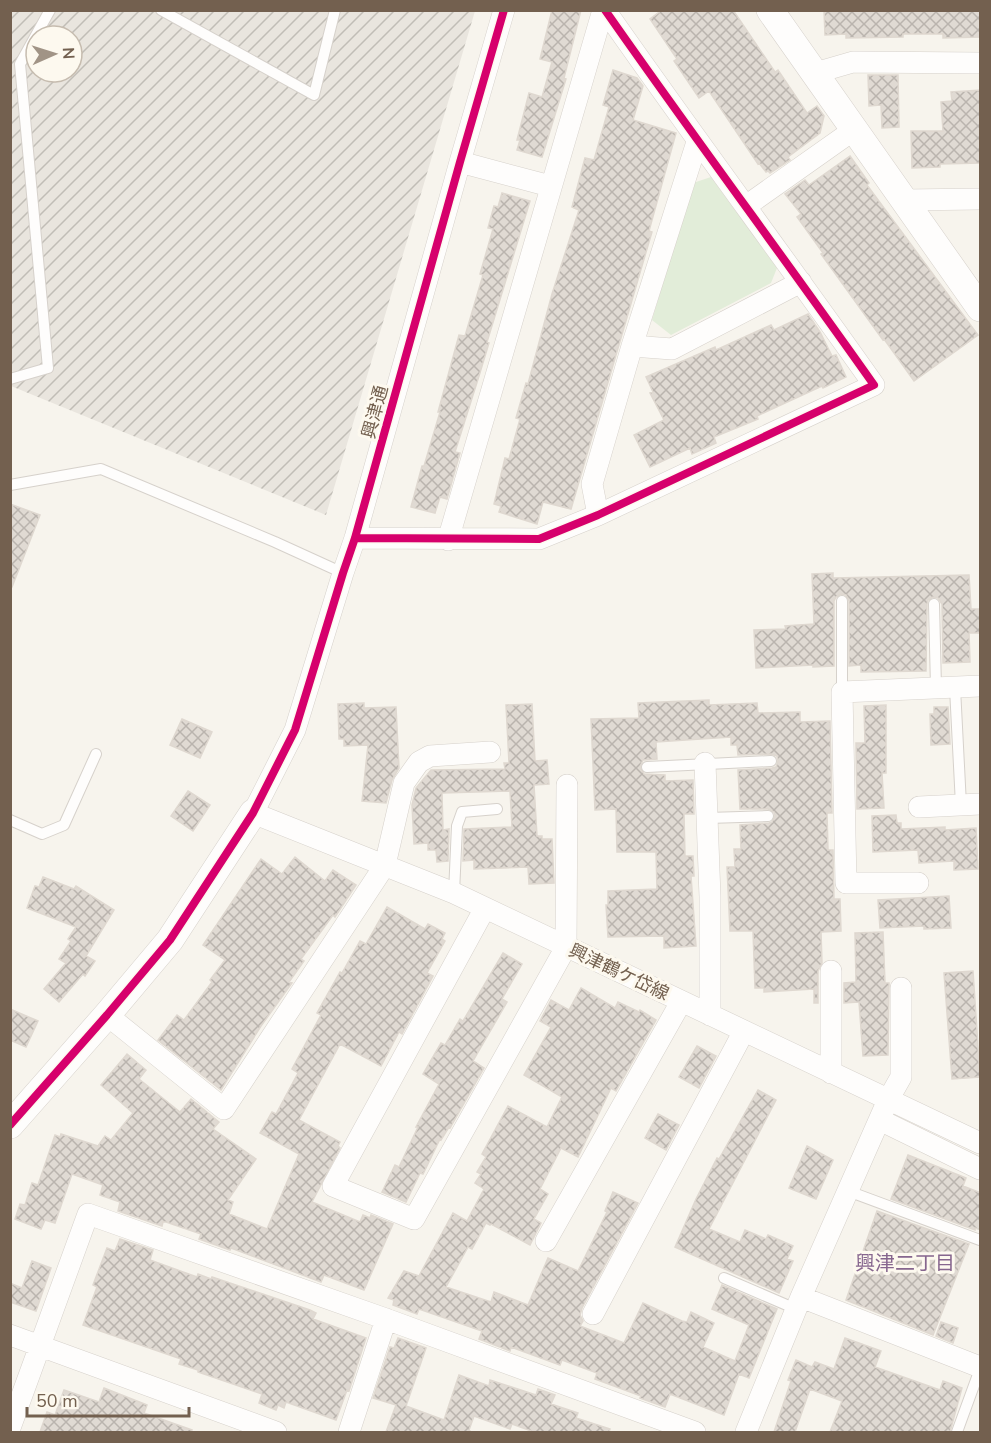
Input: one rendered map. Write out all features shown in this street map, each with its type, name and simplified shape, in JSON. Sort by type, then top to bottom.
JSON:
[{"type":"street","name":"興津通","points":[[253,813],[295,730],[355,538],[504,10]]},
{"type":"street","points":[[355,538],[539,539],[598,515],[874,385],[604,10]]},
{"type":"street","points":[[448,540],[550,186],[604,10]]},
{"type":"street","points":[[770,10],[981,308]]},
{"type":"street","points":[[815,73],[852,62],[981,63]]},
{"type":"street","points":[[746,206],[855,129]]},
{"type":"street","points":[[598,515],[592,484],[632,346],[697,142]]},
{"type":"street","points":[[460,162],[550,186]]},
{"type":"street","points":[[905,200],[981,199]]},
{"type":"street","points":[[632,346],[672,349],[801,282]]},
{"type":"street","points":[[918,883],[846,883],[842,692],[981,686]]},
{"type":"street","points":[[107,1015],[224,1109],[385,865],[404,783],[419,762],[430,756],[490,752]]},
{"type":"street","points":[[705,764],[708,818],[710,1015]]},
{"type":"street","points":[[485,908],[333,1186],[414,1219],[566,947],[567,785]]},
{"type":"street","points":[[919,807],[971,804]]},
{"type":"street","points":[[10,1125],[170,940],[253,813]]},
{"type":"street","name":"興津鶴ケ岱線","points":[[253,813],[454,893],[981,1143]]},
{"type":"street","points":[[831,971],[831,1073]]},
{"type":"street","points":[[746,1432],[799,1303],[888,1100],[901,1077],[901,988]]},
{"type":"street","points":[[546,1241],[681,1002]]},
{"type":"street","points":[[593,1314],[744,1031]]},
{"type":"street","points":[[880,1120],[981,1169]]},
{"type":"street","points":[[10,1428],[88,1214],[386,1319],[695,1432]]},
{"type":"street","points":[[799,1303],[981,1368]]},
{"type":"street","points":[[349,1432],[386,1319]]},
{"type":"street","points":[[10,1335],[276,1432]]},
{"type":"lane","points":[[10,379],[48,368],[20,64],[50,10]]},
{"type":"lane","points":[[161,10],[314,94],[335,10]]},
{"type":"lane","points":[[10,485],[102,469],[343,573]]},
{"type":"lane","points":[[842,601],[842,692]]},
{"type":"lane","points":[[934,604],[945,688],[971,804]]},
{"type":"lane","points":[[10,820],[42,834],[64,825],[96,754]]},
{"type":"lane","points":[[647,766],[771,761]]},
{"type":"lane","points":[[454,893],[457,826],[462,812],[497,809]]},
{"type":"lane","points":[[708,818],[768,816]]},
{"type":"lane","points":[[848,1191],[981,1240]]},
{"type":"lane","points":[[724,1278],[799,1303]]},
{"type":"lane","points":[[957,1432],[981,1368]]},
{"type":"shaded area","points":[[10,11],[475,11],[326,515],[11,386]]},
{"type":"green space","points":[[711,177],[777,268],[771,283],[671,335],[652,320],[693,183]]},
{"type":"building","points":[[552,10],[581,10],[564,78],[566,79],[542,157],[517,150],[520,140],[517,140],[529,93],[542,97],[552,62],[540,59]]},
{"type":"building","points":[[662,10],[733,10],[775,72],[778,70],[807,113],[817,106],[824,116],[820,133],[788,157],[790,160],[770,173],[766,172],[758,164],[709,91],[699,98],[674,61],[677,59],[650,19]]},
{"type":"building","points":[[824,10],[981,10],[981,37],[943,38],[943,34],[903,34],[903,37],[846,38],[846,34],[825,35]]},
{"type":"building","points":[[613,70],[637,78],[643,86],[633,120],[676,133],[649,231],[652,232],[571,509],[543,502],[537,524],[499,512],[501,506],[494,504],[505,458],[509,459],[520,419],[516,418],[526,383],[528,384],[552,294],[579,210],[572,207],[585,158],[594,160],[609,107],[603,105]]},
{"type":"building","points":[[868,75],[898,75],[899,127],[882,128],[881,105],[869,106]]},
{"type":"building","points":[[981,90],[980,163],[940,164],[940,167],[912,168],[911,131],[943,131],[941,102],[952,101],[951,92]]},
{"type":"building","points":[[850,156],[869,183],[867,185],[978,335],[914,381],[821,254],[823,253],[797,217],[801,214],[785,194],[805,180],[809,185]]},
{"type":"building","points":[[502,193],[530,201],[455,452],[460,453],[447,499],[440,497],[435,513],[411,507],[440,412],[438,412],[459,335],[465,336],[483,275],[480,274],[493,229],[488,228],[494,206],[498,207]]},
{"type":"building","points":[[808,314],[832,356],[836,355],[846,377],[757,416],[758,419],[714,437],[716,443],[692,454],[690,448],[650,467],[634,435],[664,420],[650,393],[653,392],[646,377],[715,347],[716,350],[771,325],[774,330]]},
{"type":"building","points":[[10,504],[40,515],[12,587],[10,587]]},
{"type":"building","points":[[833,573],[833,578],[969,575],[971,609],[981,609],[981,633],[969,633],[970,662],[943,663],[942,604],[938,598],[933,597],[928,600],[927,604],[926,671],[861,672],[861,665],[849,666],[849,601],[846,595],[841,594],[834,601],[834,666],[756,668],[754,630],[786,629],[785,626],[814,624],[812,574]]},
{"type":"building","points":[[709,700],[709,705],[757,703],[758,713],[800,712],[800,722],[830,721],[832,813],[827,813],[828,850],[833,850],[834,899],[840,899],[841,931],[821,932],[822,963],[818,971],[818,1003],[814,1003],[814,989],[764,992],[764,988],[755,988],[753,931],[730,931],[727,867],[735,867],[734,849],[741,849],[740,825],[769,823],[775,816],[774,812],[768,809],[740,809],[738,770],[772,768],[776,767],[778,761],[777,756],[771,754],[738,755],[737,745],[731,745],[731,737],[656,742],[657,759],[643,760],[640,767],[644,774],[665,775],[665,781],[693,780],[694,814],[684,814],[685,856],[693,856],[694,876],[691,876],[696,946],[664,948],[664,936],[608,937],[606,905],[608,905],[608,891],[657,889],[656,852],[617,852],[616,809],[595,810],[591,719],[639,718],[638,703]]},
{"type":"building","points":[[364,703],[364,708],[396,707],[399,768],[392,780],[386,803],[362,801],[368,745],[344,746],[344,739],[339,739],[338,704]]},
{"type":"building","points":[[532,704],[535,761],[547,760],[549,784],[534,785],[537,836],[542,836],[542,839],[552,839],[554,883],[529,884],[528,867],[474,869],[474,860],[463,861],[464,829],[512,827],[510,791],[442,793],[443,830],[449,829],[448,861],[437,862],[436,850],[428,850],[428,843],[414,844],[412,805],[416,788],[431,770],[505,769],[504,763],[509,763],[506,705]]},
{"type":"building","points":[[886,705],[886,773],[882,773],[884,808],[857,809],[856,743],[865,743],[864,706]]},
{"type":"building","points":[[934,707],[948,707],[950,744],[931,745],[930,714],[934,714]]},
{"type":"building","points":[[182,719],[212,732],[200,758],[170,745]]},
{"type":"building","points":[[188,791],[210,805],[193,831],[171,816]]},
{"type":"building","points":[[896,815],[897,823],[901,823],[901,829],[976,828],[978,869],[954,870],[954,861],[919,863],[918,850],[873,852],[872,816]]},
{"type":"building","points":[[295,857],[325,881],[333,870],[356,885],[335,917],[333,915],[301,959],[304,961],[289,982],[292,983],[261,1026],[221,1090],[158,1040],[177,1015],[184,1020],[225,960],[203,945],[261,859],[282,874]]},
{"type":"building","points":[[43,877],[74,889],[76,886],[114,910],[86,956],[95,961],[85,976],[83,974],[59,1002],[44,989],[66,963],[59,959],[71,941],[68,939],[76,927],[27,908],[35,886],[39,887]]},
{"type":"building","points":[[949,896],[951,928],[924,929],[924,926],[880,928],[878,900]]},
{"type":"building","points":[[387,907],[425,929],[428,924],[445,933],[442,939],[445,941],[427,973],[433,976],[402,1034],[399,1032],[381,1066],[340,1044],[299,1120],[340,1142],[338,1146],[340,1148],[312,1202],[360,1222],[363,1215],[370,1218],[371,1215],[393,1224],[364,1290],[324,1275],[321,1282],[231,1248],[230,1250],[199,1239],[201,1234],[166,1222],[163,1222],[162,1226],[118,1211],[120,1202],[100,1195],[103,1185],[72,1174],[55,1223],[45,1220],[41,1229],[15,1219],[20,1204],[25,1205],[32,1183],[38,1185],[55,1135],[60,1137],[61,1134],[98,1146],[105,1136],[111,1140],[133,1113],[101,1085],[127,1054],[146,1070],[139,1079],[180,1112],[191,1099],[219,1122],[213,1129],[256,1159],[228,1200],[233,1202],[229,1214],[267,1229],[299,1154],[260,1133],[272,1112],[276,1114],[298,1073],[292,1069],[321,1015],[317,1013],[340,972],[342,973],[360,941],[366,944]]},
{"type":"building","points":[[883,932],[885,983],[889,983],[888,1055],[863,1056],[859,1002],[844,1003],[844,983],[856,982],[855,933]]},
{"type":"building","points":[[503,953],[522,964],[502,999],[507,1002],[473,1061],[484,1068],[450,1128],[440,1139],[423,1174],[420,1173],[406,1202],[382,1192],[395,1165],[399,1167],[418,1127],[416,1127],[439,1084],[423,1074],[441,1043],[445,1045],[460,1019],[463,1021]]},
{"type":"building","points":[[973,971],[980,1077],[952,1079],[944,973]]},
{"type":"building","points":[[581,988],[615,1008],[618,1002],[639,1012],[640,1010],[656,1020],[616,1091],[611,1088],[578,1157],[561,1148],[540,1189],[548,1194],[534,1219],[541,1223],[530,1245],[486,1223],[472,1249],[468,1247],[446,1287],[491,1302],[494,1292],[528,1305],[548,1258],[578,1271],[607,1212],[605,1211],[613,1192],[638,1203],[582,1308],[580,1315],[583,1321],[580,1326],[624,1343],[643,1303],[687,1322],[691,1312],[714,1323],[703,1347],[735,1361],[749,1325],[712,1309],[722,1285],[777,1309],[749,1378],[739,1374],[724,1415],[670,1394],[665,1407],[595,1379],[597,1373],[562,1360],[560,1365],[511,1347],[510,1351],[479,1339],[482,1331],[419,1309],[417,1314],[393,1305],[394,1300],[388,1298],[404,1271],[419,1276],[453,1213],[467,1221],[484,1189],[475,1183],[481,1174],[477,1172],[486,1157],[482,1154],[508,1106],[547,1127],[562,1097],[524,1075],[551,1027],[540,1021],[551,1000],[569,1010]]},
{"type":"building","points":[[10,1009],[38,1021],[26,1047],[10,1040]]},
{"type":"building","points":[[697,1046],[716,1056],[699,1088],[679,1077]]},
{"type":"building","points":[[758,1090],[776,1100],[709,1229],[740,1242],[745,1230],[766,1239],[768,1235],[793,1246],[787,1259],[793,1261],[779,1293],[675,1247],[717,1158],[719,1159]]},
{"type":"building","points":[[658,1114],[679,1125],[666,1150],[645,1138]]},
{"type":"building","points":[[807,1146],[833,1160],[816,1199],[789,1188]]},
{"type":"building","points":[[908,1155],[966,1178],[963,1186],[981,1193],[981,1230],[975,1228],[975,1230],[891,1199]]},
{"type":"building","points":[[877,1211],[969,1244],[933,1335],[846,1300]]},
{"type":"building","points":[[120,1239],[153,1250],[150,1260],[197,1277],[198,1274],[211,1279],[212,1277],[310,1310],[316,1313],[313,1319],[366,1338],[349,1391],[347,1390],[336,1420],[286,1402],[284,1408],[278,1405],[276,1410],[259,1403],[262,1394],[179,1364],[181,1359],[83,1325],[97,1287],[93,1285],[107,1248],[115,1251]]},
{"type":"building","points":[[32,1261],[51,1268],[36,1311],[10,1302],[10,1283],[22,1288]]},
{"type":"building","points":[[941,1322],[958,1328],[953,1343],[936,1336]]},
{"type":"building","points":[[398,1338],[426,1348],[406,1406],[444,1420],[459,1375],[489,1386],[490,1380],[536,1395],[538,1389],[555,1395],[551,1404],[578,1413],[576,1418],[610,1429],[609,1432],[534,1432],[512,1424],[510,1429],[474,1416],[469,1430],[471,1432],[386,1432],[396,1405],[373,1398],[390,1347],[394,1348]]},
{"type":"building","points":[[845,1338],[881,1351],[875,1367],[940,1390],[943,1381],[962,1388],[950,1432],[830,1432],[842,1401],[810,1389],[795,1432],[774,1432],[791,1381],[788,1380],[796,1360],[812,1367],[815,1362],[834,1369]]},
{"type":"building","points":[[104,1388],[147,1405],[144,1413],[192,1430],[191,1432],[40,1432],[47,1412],[55,1415],[64,1390],[99,1402]]},
{"type":"cycle path","points":[[10,1125],[170,940],[253,813],[295,730],[355,538],[504,10]]},
{"type":"cycle path","points":[[355,538],[539,539],[598,515],[874,385],[605,10]]},
{"type":"district","name":"興津二丁目","points":[[905,1263]]}]
